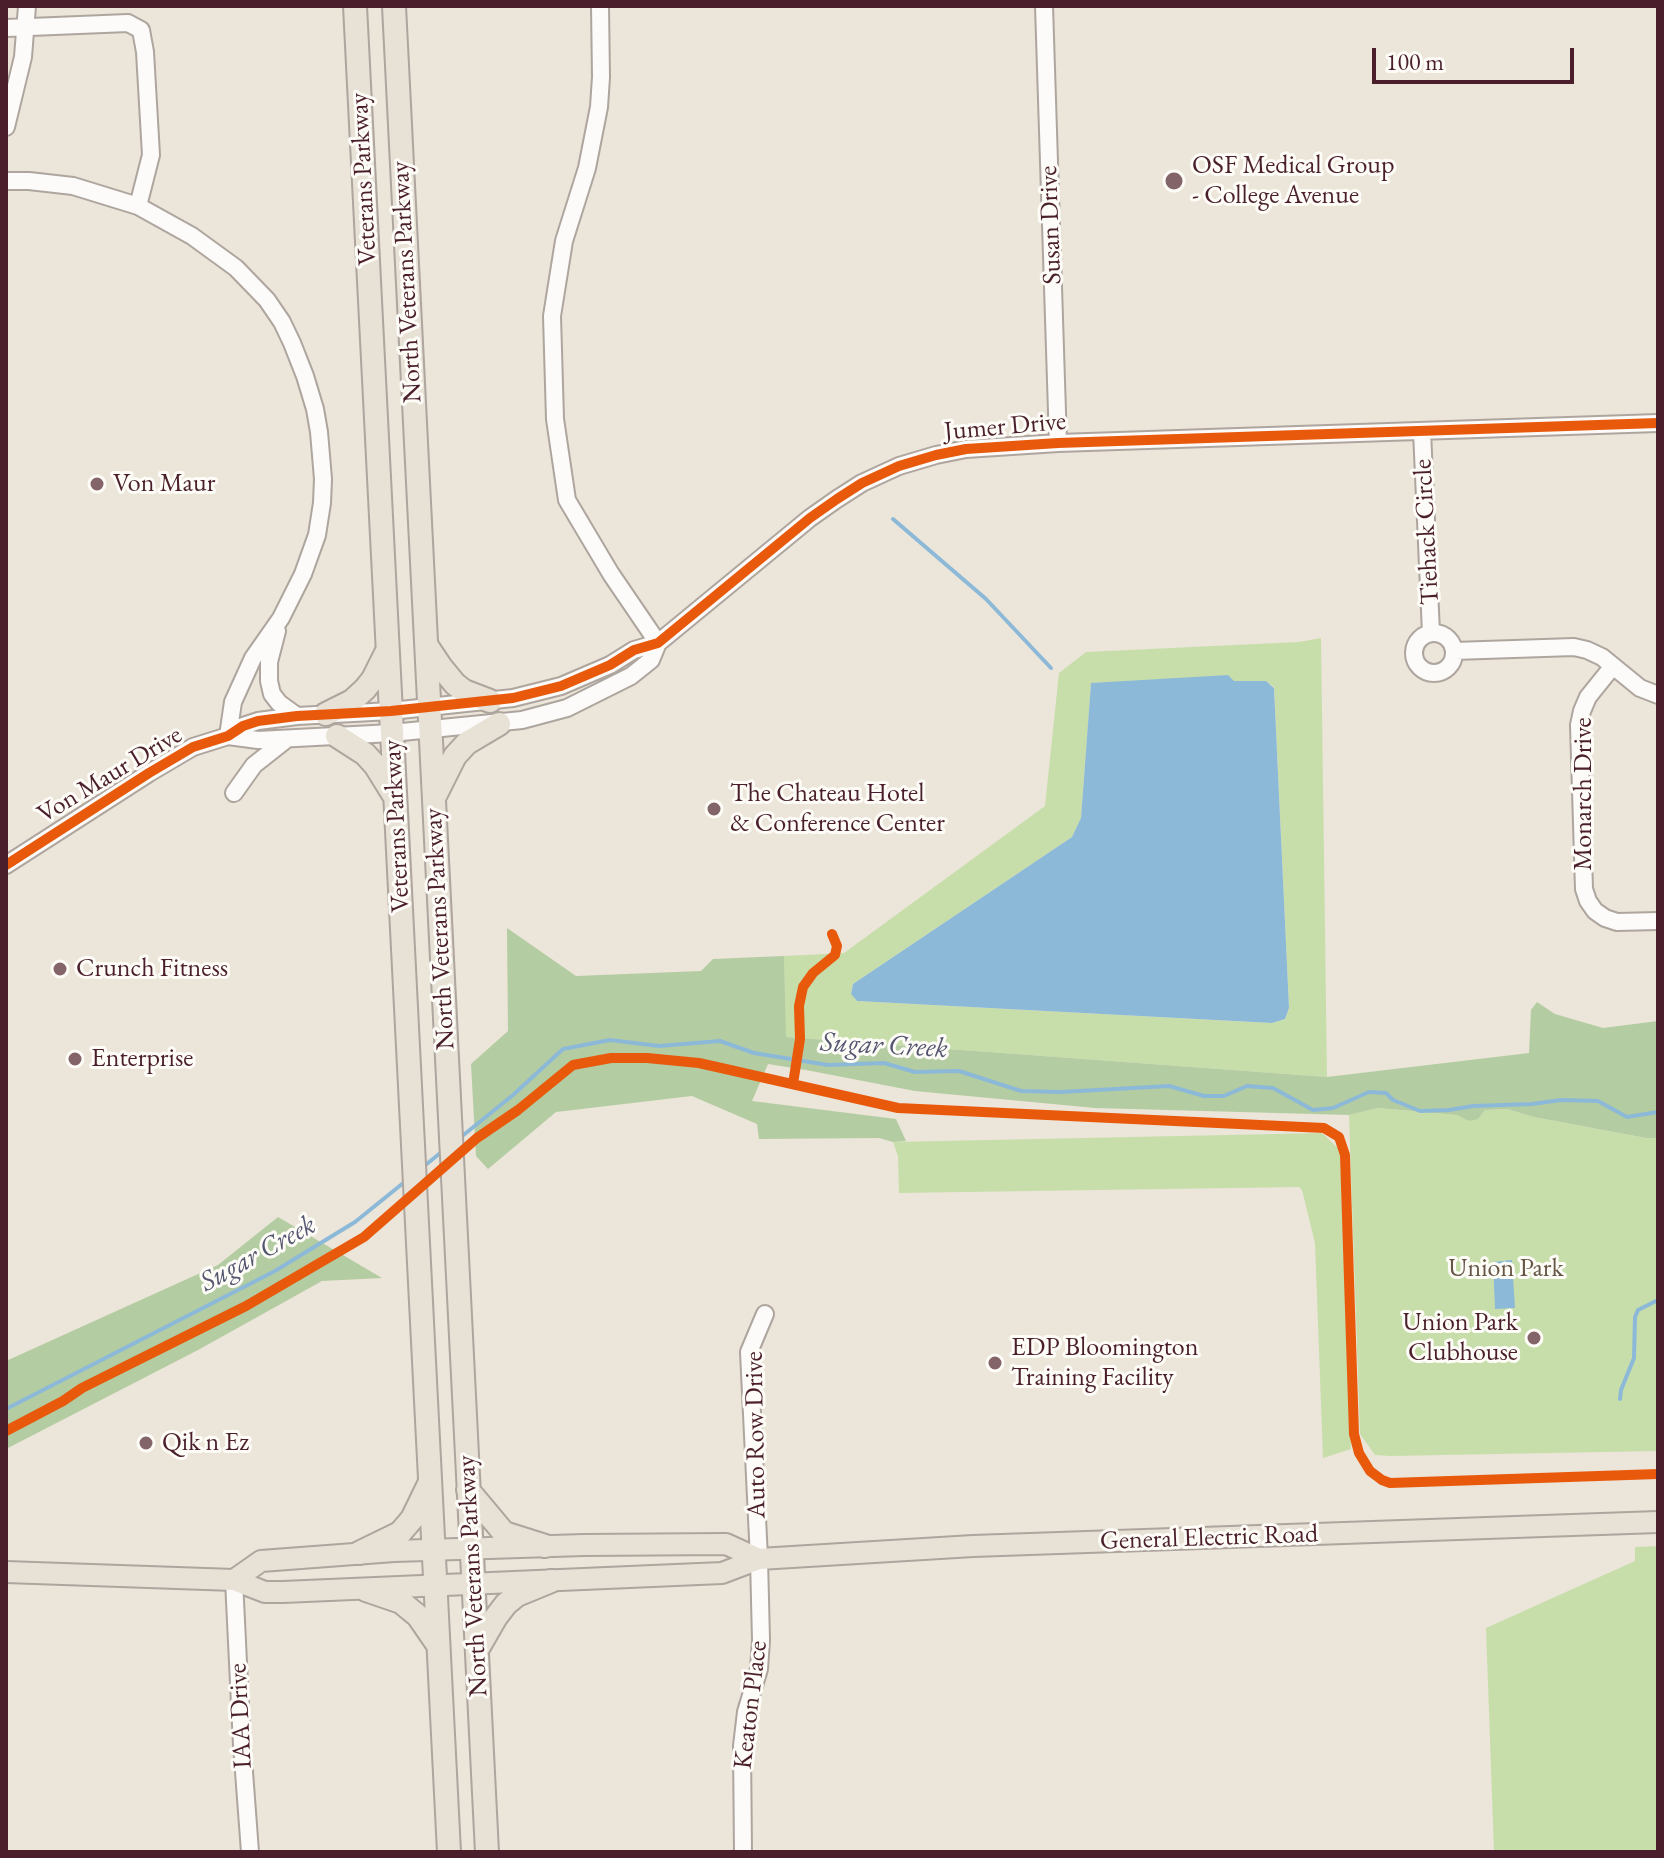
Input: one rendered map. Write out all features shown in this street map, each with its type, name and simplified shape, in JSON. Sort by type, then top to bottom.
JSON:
[{"type":"highway","name":"Veterans Parkway","points":[[355,6],[434,1550]]},
{"type":"highway","name":"North Veterans Parkway","points":[[394,6],[487,1852]]},
{"type":"highway","points":[[425,643],[455,684],[490,701]]},
{"type":"highway","points":[[326,714],[352,701],[365,689],[388,650]]},
{"type":"highway","points":[[434,799],[455,756],[467,743],[499,724]]},
{"type":"highway","points":[[337,736],[365,754],[395,796]]},
{"type":"highway","points":[[359,1553],[400,1533],[412,1519],[430,1483]]},
{"type":"highway","points":[[468,1490],[504,1533],[545,1546]]},
{"type":"highway","name":"North Veterans Parkway","points":[[434,1550],[449,1852]]},
{"type":"highway","points":[[476,1651],[506,1604],[517,1595],[551,1581]]},
{"type":"highway","points":[[366,1590],[401,1602],[418,1616],[439,1646]]},
{"type":"main road","name":"General Electric Road","points":[[6,1572],[234,1580],[265,1592],[366,1590],[722,1573],[759,1559],[973,1546],[1658,1522]]},
{"type":"main road","name":"General Electric Road","points":[[234,1580],[261,1561],[434,1550],[726,1544],[759,1559]]},
{"type":"street","points":[[6,127],[20,76],[27,6]]},
{"type":"street","points":[[600,6],[599,107],[587,168],[564,241],[552,316],[555,419],[567,500],[611,574],[658,643]]},
{"type":"street","name":"Susan Drive","points":[[1044,6],[1058,443]]},
{"type":"street","points":[[6,28],[128,23],[141,30],[145,41],[151,155],[138,206]]},
{"type":"street","points":[[6,181],[73,186],[138,206],[192,236],[236,268],[267,300],[282,322],[305,376],[315,409],[323,479],[317,535],[281,618],[253,658],[233,702],[228,736]]},
{"type":"street","name":"Jumer Drive","points":[[430,719],[490,701],[561,686],[610,665],[634,650],[658,643],[810,518],[862,483],[899,466],[936,455],[966,449],[1058,443],[1658,423]]},
{"type":"street","name":"Tiehack Circle","points":[[1422,431],[1431,633]]},
{"type":"street","points":[[281,618],[269,662],[269,681],[272,694],[279,703],[297,716]]},
{"type":"street","points":[[1438,633],[1449,639],[1454,651],[1454,658],[1446,669],[1433,674],[1421,669],[1413,658],[1415,644],[1425,634],[1438,633]]},
{"type":"street","name":"Jumer Drive","points":[[430,719],[499,724],[567,708],[631,676],[651,660],[658,643]]},
{"type":"street","points":[[1454,651],[1574,647],[1602,657],[1640,688],[1658,695]]},
{"type":"street","name":"Monarch Drive","points":[[1613,666],[1588,697],[1579,725],[1584,889],[1595,911],[1605,918],[1617,922],[1658,921]]},
{"type":"street","name":"Von Maur Drive","points":[[6,865],[193,747],[228,736],[243,726],[258,721],[326,714],[392,722]]},
{"type":"street","name":"Von Maur Drive","points":[[228,736],[258,740],[337,736],[392,722],[430,719]]},
{"type":"street","points":[[234,793],[254,765],[287,739]]},
{"type":"street","name":"Auto Row Drive","points":[[759,1559],[749,1352],[765,1314]]},
{"type":"street","name":"Keaton Place","points":[[743,1852],[742,1746],[746,1712],[759,1669],[759,1559]]},
{"type":"street","name":"IAA Drive","points":[[234,1580],[250,1852]]},
{"type":"green space","points":[[1321,638],[1327,1077],[785,1037],[784,956],[844,953],[1045,806],[1059,673],[1086,652],[1299,642]],"holes":[[[1266,681],[1274,687],[1289,1008],[1285,1019],[1272,1023],[857,1001],[851,994],[853,984],[1072,837],[1081,819],[1091,684]]]},
{"type":"green space","points":[[507,928],[576,976],[701,971],[713,959],[784,956],[786,1037],[1327,1077],[1529,1053],[1531,1010],[1537,1002],[1555,1014],[1603,1028],[1658,1021],[1658,1138],[1534,1117],[1507,1109],[1485,1110],[1478,1119],[1469,1121],[1457,1115],[1378,1108],[1349,1115],[1095,1108],[915,1091],[768,1064],[752,1101],[896,1119],[906,1141],[893,1142],[879,1138],[759,1139],[757,1124],[692,1096],[556,1112],[488,1169],[476,1156],[471,1064],[508,1031]]},
{"type":"green space","name":"Union Park","points":[[1378,1108],[1478,1119],[1485,1110],[1507,1109],[1534,1117],[1658,1138],[1658,1451],[1375,1455],[1360,1434],[1349,1115]]},
{"type":"green space","points":[[1322,1133],[1340,1150],[1351,1449],[1323,1458],[1315,1243],[1299,1187],[899,1193],[898,1156],[893,1142]]},
{"type":"green space","points":[[278,1217],[382,1278],[322,1281],[198,1350],[6,1449],[6,1361],[218,1265]]},
{"type":"green space","points":[[1658,1546],[1658,1852],[1494,1852],[1486,1628],[1635,1561],[1635,1547]]},
{"type":"water","points":[[1228,675],[1234,681],[1266,681],[1274,688],[1289,1008],[1285,1019],[1272,1023],[857,1001],[851,994],[853,984],[1072,837],[1081,818],[1091,683]]},
{"type":"water","points":[[1512,1260],[1515,1308],[1495,1309],[1493,1262]]},
{"type":"waterway","points":[[893,519],[986,599],[1051,668]]},
{"type":"waterway","name":"Sugar Creek","points":[[461,1137],[563,1049],[610,1040],[659,1046],[720,1041],[754,1053],[828,1065],[884,1063],[915,1072],[959,1071],[1021,1091],[1169,1086],[1204,1096],[1224,1096],[1247,1086],[1273,1088],[1313,1110],[1333,1108],[1369,1092],[1386,1093],[1393,1100],[1420,1111],[1561,1100],[1598,1101],[1627,1117],[1658,1112]]},
{"type":"waterway","name":"Sugar Creek","points":[[423,1167],[444,1150]]},
{"type":"waterway","name":"Sugar Creek","points":[[6,1409],[275,1271],[355,1222],[407,1180]]},
{"type":"waterway","points":[[1620,1399],[1634,1358],[1635,1317],[1638,1310],[1658,1300]]},
{"type":"cycle path","points":[[6,865],[193,747],[228,736],[258,721],[513,698],[561,686],[610,665],[634,650],[658,643],[837,499],[899,466],[936,455],[966,449],[1058,443],[1658,423]]},
{"type":"cycle path","points":[[793,1084],[803,987],[813,973],[835,955],[837,946],[832,934]]},
{"type":"cycle path","points":[[6,1431],[82,1388],[246,1306],[364,1237],[477,1138],[518,1110],[573,1065],[611,1058],[647,1058],[699,1063],[898,1108],[1324,1128],[1339,1137],[1345,1155],[1354,1434],[1359,1453],[1370,1471],[1390,1483],[1658,1474]]},
{"type":"place","name":"OSF Medical Group - College Avenue","points":[[1174,181]]},
{"type":"place","name":"Von Maur","points":[[97,484]]},
{"type":"place","name":"The Chateau Hotel & Conference Center","points":[[714,809]]},
{"type":"place","name":"Crunch Fitness","points":[[60,969]]},
{"type":"place","name":"Enterprise","points":[[75,1059]]},
{"type":"place","name":"Union Park Clubhouse","points":[[1534,1338]]},
{"type":"place","name":"EDP Bloomington Training Facility","points":[[995,1363]]},
{"type":"place","name":"Qik n Ez","points":[[146,1443]]}]
